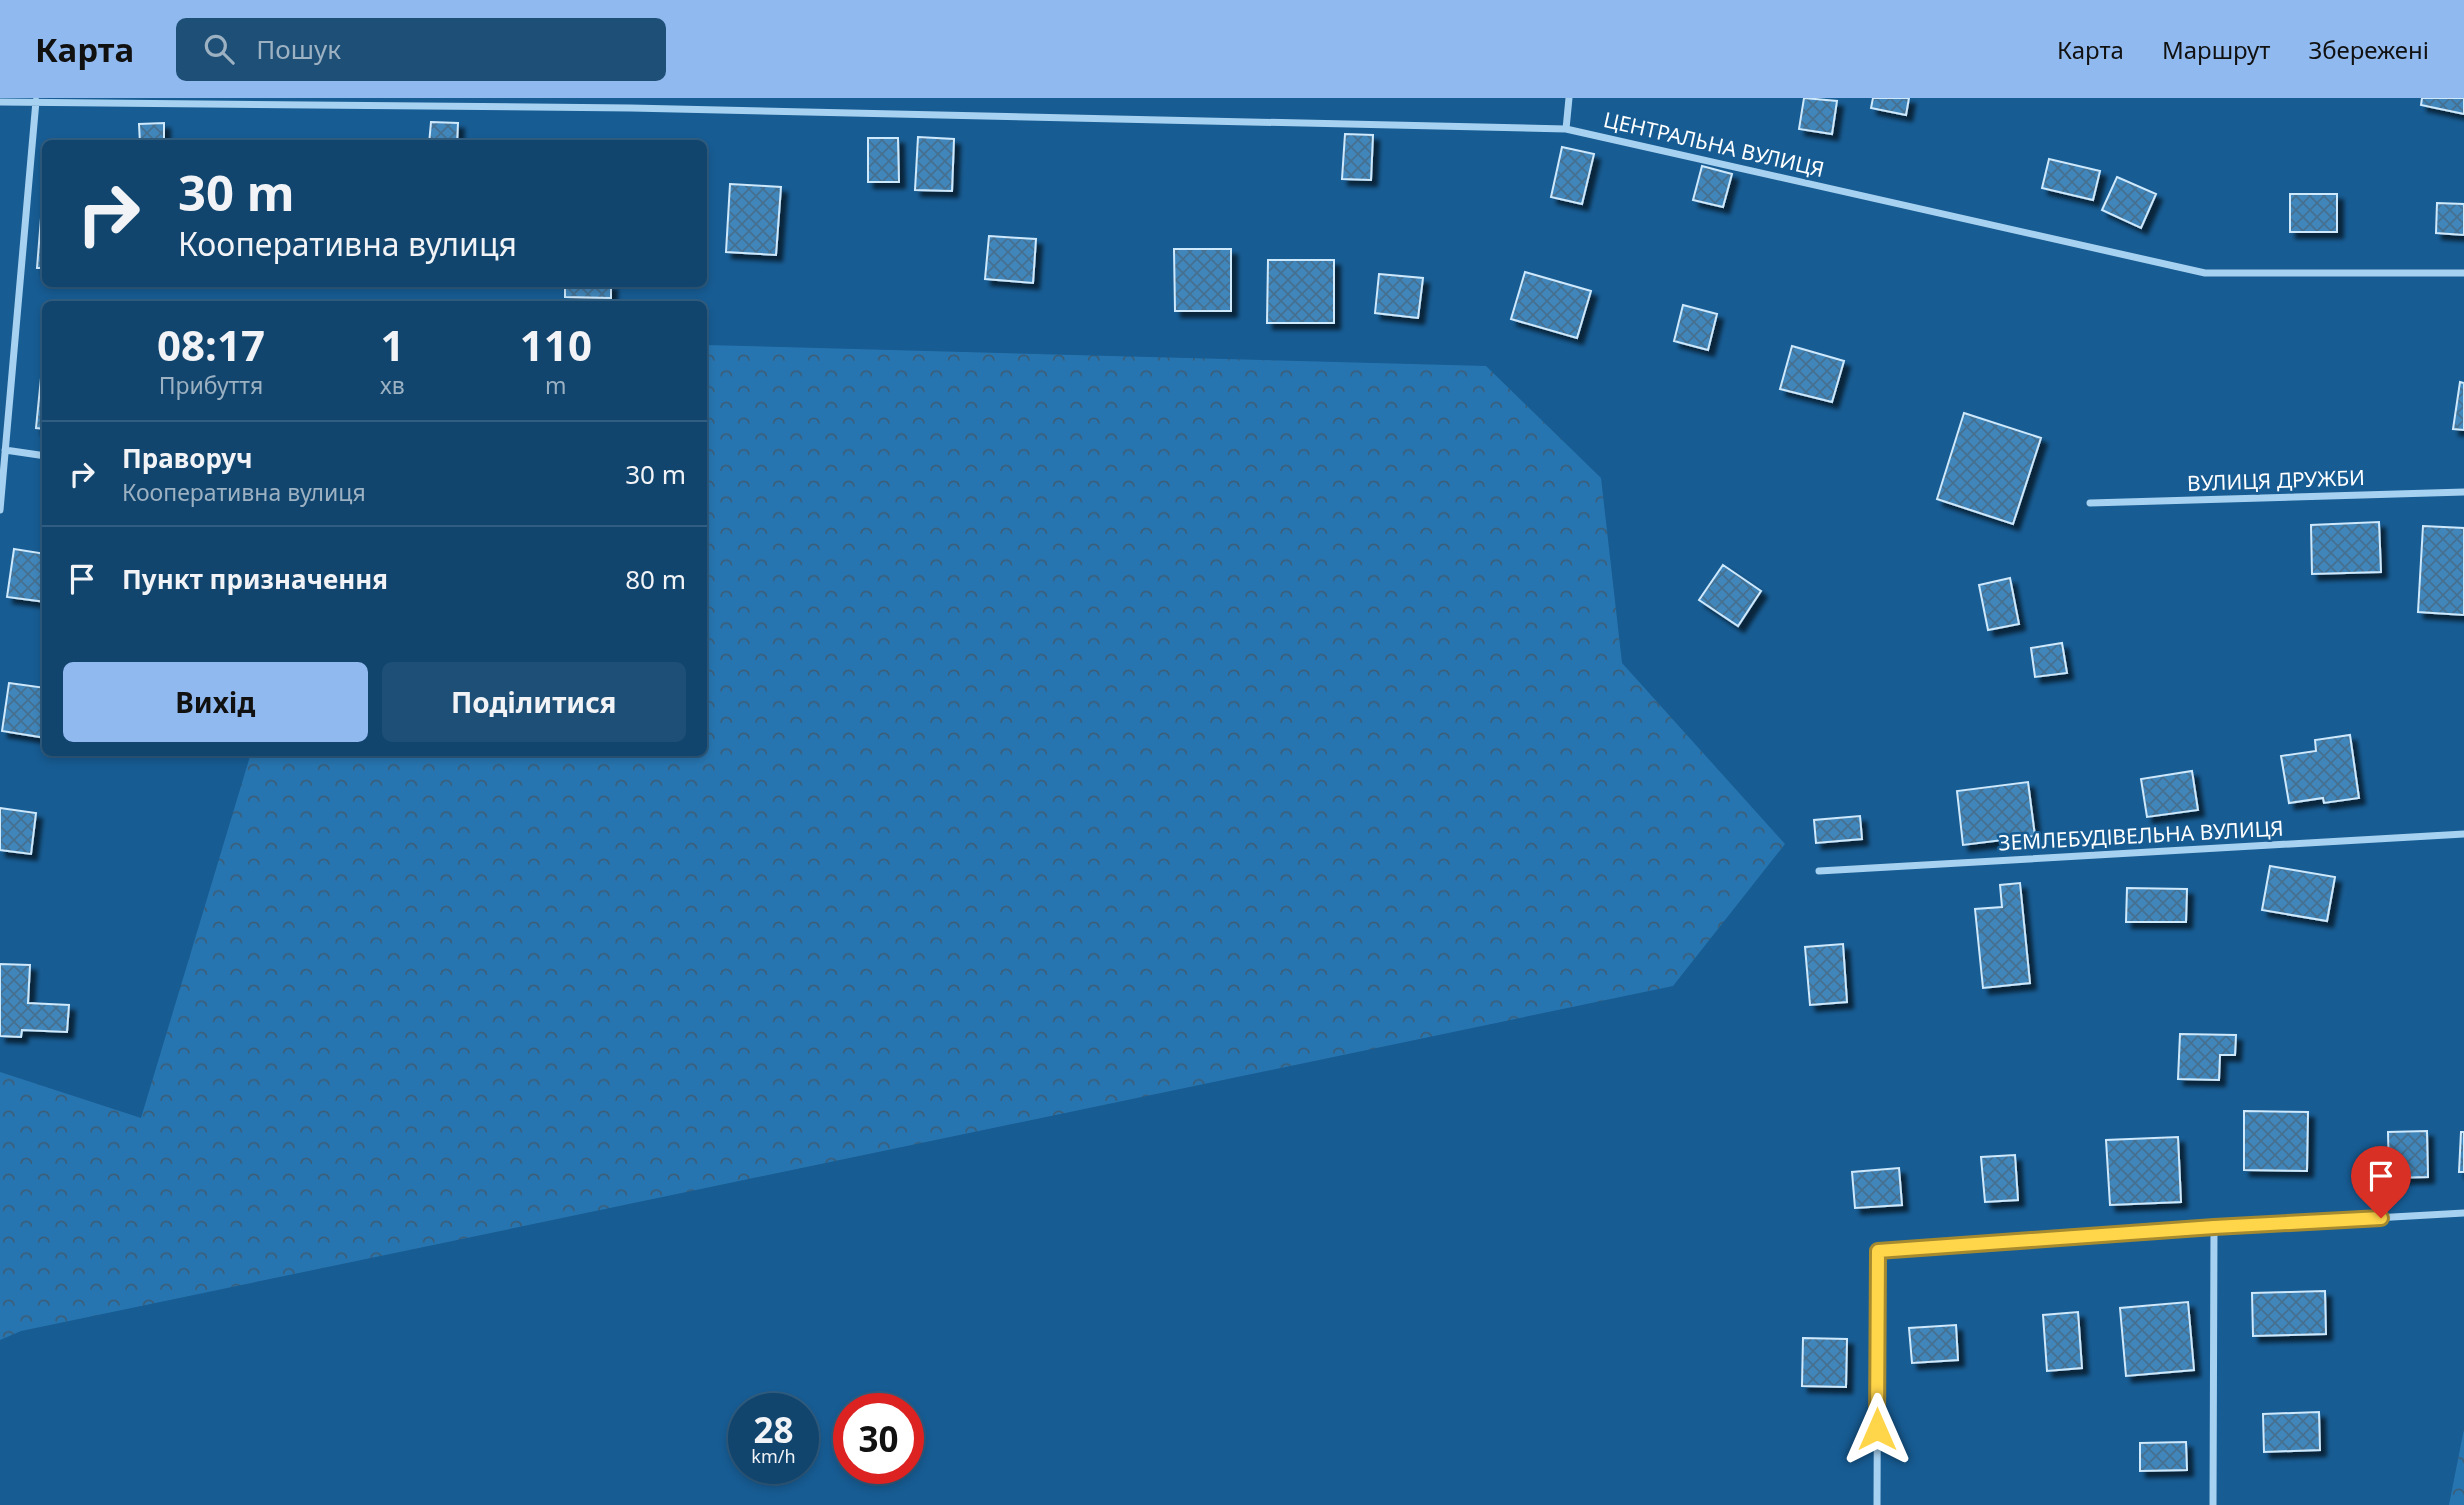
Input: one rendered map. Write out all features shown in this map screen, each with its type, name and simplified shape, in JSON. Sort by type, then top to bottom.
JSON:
[{"type":"street","points":[[631,98],[631,108]]},
{"type":"street","points":[[1566,129],[1569,98]]},
{"type":"street","points":[[0,510],[36,101]]},
{"type":"street","name":"ЦЕНТРАЛЬНА ВУЛИЦЯ","points":[[0,102],[631,108],[1566,129],[2205,273],[2464,273]]},
{"type":"street","points":[[5,450],[42,455]]},
{"type":"street","name":"ВУЛИЦЯ ДРУЖБИ","points":[[2090,503],[2464,492]]},
{"type":"street","name":"ЗЕМЛЕБУДІВЕЛЬНА ВУЛИЦЯ","points":[[1819,871],[2464,834]]},
{"type":"street","points":[[1877,1505],[1878,1251],[2214,1227],[2464,1213]]},
{"type":"street","points":[[2213,1505],[2214,1227]]},
{"type":"green space","points":[[707,345],[1486,366],[1601,478],[1622,663],[1785,844],[1673,986],[21,1331],[0,1340],[0,1072],[141,1118],[250,756],[707,756]]},
{"type":"green space","points":[[2464,1429],[2464,1505],[2449,1505]]},
{"type":"building","points":[[1804,98],[1837,101],[1832,134],[1799,129]]},
{"type":"building","points":[[1873,98],[1909,98],[1906,115],[1871,108]]},
{"type":"building","points":[[2422,98],[2464,98],[2464,114],[2421,105]]},
{"type":"building","points":[[431,122],[458,123],[457,140],[429,140]]},
{"type":"building","points":[[164,123],[164,140],[140,140],[139,124]]},
{"type":"building","points":[[1345,134],[1373,135],[1371,180],[1342,179]]},
{"type":"building","points":[[918,137],[954,139],[952,191],[915,190]]},
{"type":"building","points":[[868,138],[898,138],[899,182],[868,182]]},
{"type":"building","points":[[1562,147],[1594,154],[1582,204],[1551,197]]},
{"type":"building","points":[[2049,159],[2100,171],[2093,200],[2042,188]]},
{"type":"building","points":[[1702,166],[1732,174],[1723,207],[1693,200]]},
{"type":"building","points":[[2117,177],[2156,194],[2141,228],[2102,210]]},
{"type":"building","points":[[730,184],[781,187],[776,255],[726,252]]},
{"type":"building","points":[[2290,194],[2337,194],[2337,232],[2290,232]]},
{"type":"building","points":[[2437,203],[2464,204],[2464,235],[2436,233]]},
{"type":"building","points":[[41,218],[42,218],[42,268],[37,268]]},
{"type":"building","points":[[989,236],[1036,239],[1033,283],[985,279]]},
{"type":"building","points":[[1174,249],[1231,249],[1231,311],[1175,311]]},
{"type":"building","points":[[1268,260],[1334,260],[1334,323],[1267,323]]},
{"type":"building","points":[[1525,272],[1591,291],[1577,338],[1511,319]]},
{"type":"building","points":[[1379,274],[1423,278],[1418,318],[1375,313]]},
{"type":"building","points":[[565,287],[611,287],[611,298],[565,297]]},
{"type":"building","points":[[1683,305],[1717,314],[1708,350],[1674,341]]},
{"type":"building","points":[[1792,346],[1844,361],[1832,402],[1780,389]]},
{"type":"building","points":[[41,378],[42,378],[42,429],[36,428]]},
{"type":"building","points":[[2460,382],[2464,383],[2464,430],[2453,429]]},
{"type":"building","points":[[1964,413],[2041,438],[2013,524],[1937,499]]},
{"type":"building","points":[[2379,522],[2381,572],[2312,574],[2311,525]]},
{"type":"building","points":[[2423,526],[2464,528],[2464,615],[2418,612]]},
{"type":"building","points":[[14,549],[42,553],[42,601],[7,597]]},
{"type":"building","points":[[1723,565],[1761,591],[1738,626],[1699,600]]},
{"type":"building","points":[[2010,578],[2019,624],[1988,630],[1979,585]]},
{"type":"building","points":[[2062,643],[2067,673],[2035,677],[2031,648]]},
{"type":"building","points":[[9,683],[42,687],[42,737],[2,731]]},
{"type":"building","points":[[2350,735],[2359,798],[2324,803],[2323,798],[2289,803],[2281,756],[2316,751],[2315,740]]},
{"type":"building","points":[[2192,771],[2198,810],[2147,817],[2141,779]]},
{"type":"building","points":[[2028,782],[2035,836],[1963,845],[1957,791]]},
{"type":"building","points":[[0,808],[36,813],[31,854],[0,850]]},
{"type":"building","points":[[1860,816],[1862,839],[1816,843],[1814,820]]},
{"type":"building","points":[[2270,866],[2335,877],[2327,921],[2262,910]]},
{"type":"building","points":[[2020,883],[2030,983],[1983,988],[1975,909],[2002,907],[2000,885]]},
{"type":"building","points":[[2127,888],[2187,889],[2186,922],[2126,922]]},
{"type":"building","points":[[1843,944],[1847,1002],[1810,1005],[1805,947]]},
{"type":"building","points":[[0,964],[30,965],[28,1003],[69,1005],[67,1032],[22,1030],[21,1037],[0,1036]]},
{"type":"building","points":[[2180,1034],[2236,1035],[2235,1055],[2220,1055],[2219,1080],[2178,1079]]},
{"type":"building","points":[[2244,1111],[2308,1112],[2307,1171],[2244,1170]]},
{"type":"building","points":[[2427,1131],[2428,1177],[2389,1178],[2388,1132]]},
{"type":"building","points":[[2461,1132],[2464,1132],[2464,1172],[2459,1172]]},
{"type":"building","points":[[2178,1137],[2181,1202],[2110,1205],[2106,1140]]},
{"type":"building","points":[[2015,1155],[2018,1200],[1985,1202],[1981,1157]]},
{"type":"building","points":[[1899,1168],[1902,1205],[1855,1208],[1852,1172]]},
{"type":"building","points":[[2325,1291],[2326,1334],[2253,1336],[2252,1293]]},
{"type":"building","points":[[2188,1302],[2194,1370],[2126,1376],[2120,1308]]},
{"type":"building","points":[[2078,1312],[2082,1368],[2047,1371],[2043,1315]]},
{"type":"building","points":[[1956,1325],[1958,1360],[1912,1363],[1909,1328]]},
{"type":"building","points":[[1803,1338],[1847,1339],[1846,1387],[1802,1386]]},
{"type":"building","points":[[2319,1412],[2320,1450],[2264,1452],[2263,1414]]},
{"type":"building","points":[[2186,1442],[2187,1470],[2140,1471],[2140,1443]]},
{"type":"route","points":[[1877,1429],[1878,1251],[2381,1218]]}]
